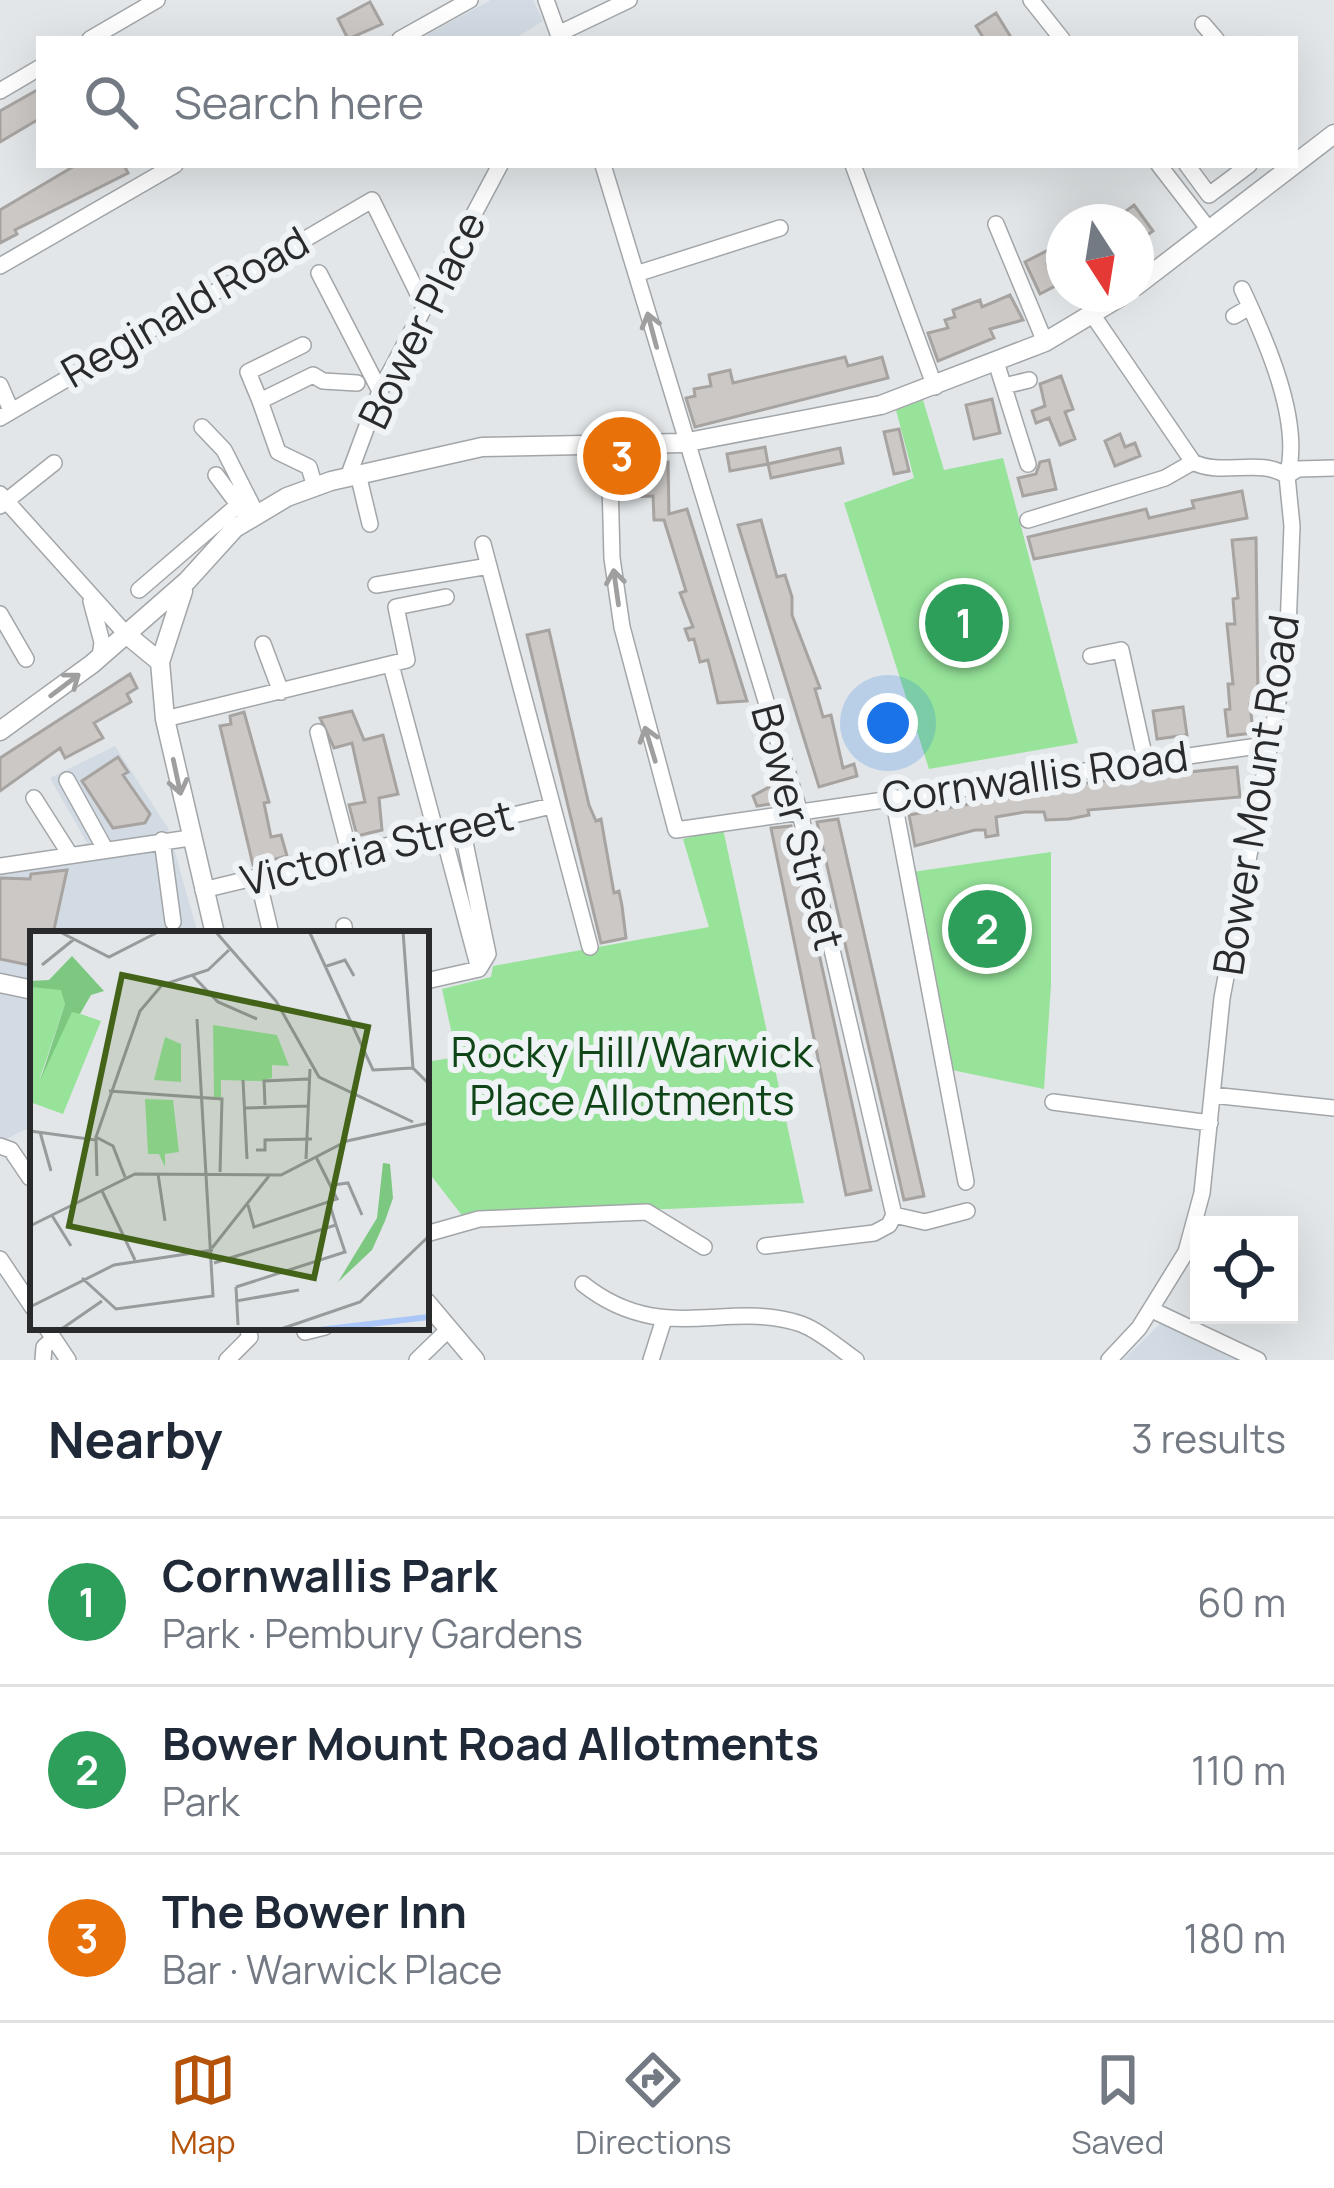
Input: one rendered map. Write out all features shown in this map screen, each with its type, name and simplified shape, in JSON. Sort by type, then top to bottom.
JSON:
[{"type":"main road","points":[[1298,162],[1334,134]]},
{"type":"main road","points":[[1154,273],[1291,168]]},
{"type":"main road","points":[[0,731],[100,657],[188,581],[248,513],[315,487],[482,447],[683,443],[881,405],[1045,343],[1101,312]]},
{"type":"main road","points":[[188,581],[171,617],[160,662],[165,719],[214,931]]},
{"type":"main road","points":[[126,634],[160,662]]},
{"type":"main road","points":[[0,983],[30,989]]},
{"type":"main road","points":[[429,1306],[466,1357]]},
{"type":"street","points":[[95,36],[158,0]]},
{"type":"street","points":[[405,36],[470,0]]},
{"type":"street","points":[[546,0],[559,36],[628,0]]},
{"type":"street","points":[[1031,0],[1060,36]]},
{"type":"street","points":[[1203,24],[1213,36]]},
{"type":"street","points":[[0,91],[36,70]]},
{"type":"street","points":[[0,266],[170,168]]},
{"type":"street","name":"Bower Place","points":[[353,476],[380,391],[498,168]]},
{"type":"street","name":"Bower Street","points":[[603,168],[683,443],[800,813],[894,1215]]},
{"type":"street","points":[[854,168],[934,387]]},
{"type":"street","points":[[1166,168],[1210,231]]},
{"type":"street","points":[[1189,168],[1209,195],[1245,168]]},
{"type":"street","name":"Reginald Road","points":[[5,413],[372,200],[425,308]]},
{"type":"street","points":[[996,224],[1045,343]]},
{"type":"street","points":[[636,274],[779,229]]},
{"type":"street","points":[[319,273],[380,391]]},
{"type":"street","name":"Bower Mount Road","points":[[1108,1360],[1152,1310],[1186,1252],[1202,1193],[1222,998],[1287,654],[1292,526],[1287,476],[1291,460],[1280,386],[1242,289]]},
{"type":"street","points":[[1234,316],[1250,307]]},
{"type":"street","points":[[1094,317],[1193,462],[1212,468],[1276,469],[1287,476],[1298,469],[1334,468]]},
{"type":"street","points":[[303,345],[248,372],[278,452],[309,467],[315,487]]},
{"type":"street","points":[[996,362],[1028,464]]},
{"type":"street","points":[[260,400],[313,375],[357,383]]},
{"type":"street","points":[[1004,386],[1029,380]]},
{"type":"street","points":[[0,385],[5,413]]},
{"type":"street","points":[[202,427],[224,450],[248,513]]},
{"type":"street","name":"Cornwallis Road","points":[[609,443],[612,558],[622,627],[676,830],[1272,744]]},
{"type":"street","points":[[1028,520],[1165,478],[1193,462]]},
{"type":"street","points":[[54,463],[2,501],[126,634]]},
{"type":"street","points":[[216,475],[248,513]]},
{"type":"street","points":[[353,476],[370,524]]},
{"type":"street","points":[[139,590],[248,513]]},
{"type":"street","name":"Victoria Street","points":[[483,544],[590,947]]},
{"type":"street","points":[[376,584],[489,566]]},
{"type":"street","points":[[89,596],[102,642],[100,657]]},
{"type":"street","points":[[165,719],[407,660],[396,608],[446,597]]},
{"type":"street","points":[[0,614],[26,659]]},
{"type":"street","points":[[262,644],[281,692]]},
{"type":"street","points":[[1091,656],[1121,650],[1145,759]]},
{"type":"street","points":[[391,665],[479,968]]},
{"type":"street","points":[[318,731],[350,855]]},
{"type":"street","points":[[67,780],[104,847]]},
{"type":"street","points":[[893,797],[966,1182]]},
{"type":"street","points":[[34,799],[69,853]]},
{"type":"street","name":"Victoria Street","points":[[203,890],[441,839],[462,828],[550,806]]},
{"type":"street","points":[[429,980],[479,968],[488,954],[462,828]]},
{"type":"street","points":[[0,866],[104,847],[190,838]]},
{"type":"street","points":[[162,840],[173,922]]},
{"type":"street","points":[[258,878],[270,931]]},
{"type":"street","points":[[440,910],[460,904]]},
{"type":"street","points":[[1212,1096],[1334,1108]]},
{"type":"street","points":[[1063,1110],[1210,1124]]},
{"type":"street","points":[[0,1147],[11,1150],[30,1178]]},
{"type":"street","points":[[765,1246],[874,1233],[889,1226],[894,1215],[926,1222],[967,1211]]},
{"type":"street","points":[[429,1233],[479,1219],[647,1212],[704,1247]]},
{"type":"street","points":[[0,1259],[30,1304]]},
{"type":"street","points":[[583,1284],[599,1297],[664,1319],[787,1321],[806,1326],[856,1360]]},
{"type":"street","points":[[586,1312],[599,1297]]},
{"type":"street","points":[[1152,1310],[1258,1360]]},
{"type":"street","points":[[651,1360],[664,1319]]},
{"type":"street","points":[[227,1360],[250,1337],[248,1330]]},
{"type":"street","points":[[305,1332],[313,1330]]},
{"type":"street","points":[[417,1360],[448,1330]]},
{"type":"street","points":[[43,1360],[50,1333]]},
{"type":"street","points":[[50,1333],[68,1360]]},
{"type":"shaded area","points":[[491,0],[533,0],[543,21],[519,36],[425,36]]},
{"type":"shaded area","points":[[115,746],[168,828],[197,931],[30,931],[30,1127],[0,1142],[0,863],[87,843],[50,778]]},
{"type":"shaded area","points":[[1162,1322],[1238,1360],[1123,1360]]},
{"type":"green space","points":[[923,400],[944,470],[1003,458],[1078,743],[929,769],[844,503],[914,478],[896,410]]},
{"type":"green space","name":"Rocky Hill/Warwick Place Allotments","points":[[723,829],[804,1203],[464,1218],[429,1173],[429,1062],[457,1057],[442,989],[491,977],[493,966],[709,927],[683,839]]},
{"type":"green space","points":[[1051,852],[1051,985],[1044,1089],[952,1070],[912,872]]},
{"type":"building","points":[[370,2],[382,24],[346,36],[338,19]]},
{"type":"building","points":[[996,13],[1010,36],[982,36],[976,26]]},
{"type":"building","points":[[36,91],[36,121],[0,142],[0,111]]},
{"type":"building","points":[[71,168],[126,168],[128,173],[15,230],[17,234],[0,243],[0,210]]},
{"type":"building","points":[[1046,251],[1046,291],[1040,294],[1025,262]]},
{"type":"building","points":[[1010,295],[1023,320],[990,329],[994,338],[938,361],[928,333],[948,328],[945,320],[955,317],[953,310],[980,300],[982,307]]},
{"type":"building","points":[[845,357],[848,366],[882,357],[888,378],[695,427],[686,398],[695,396],[694,389],[711,386],[709,375],[730,370],[733,383]]},
{"type":"building","points":[[1061,376],[1073,409],[1065,412],[1075,439],[1060,445],[1049,418],[1036,423],[1032,411],[1045,406],[1040,384]]},
{"type":"building","points":[[992,399],[1000,433],[974,439],[966,405]]},
{"type":"building","points":[[899,429],[909,471],[894,474],[884,432]]},
{"type":"building","points":[[1120,434],[1125,447],[1135,443],[1140,456],[1115,466],[1105,441]]},
{"type":"building","points":[[765,447],[768,464],[730,471],[727,454]]},
{"type":"building","points":[[840,448],[843,463],[771,478],[768,464]]},
{"type":"building","points":[[657,457],[657,462],[668,462],[669,514],[687,509],[747,701],[718,703],[708,660],[700,662],[694,639],[689,640],[685,629],[693,627],[680,593],[686,591],[664,520],[654,520],[653,496],[624,497],[621,458]]},
{"type":"building","points":[[1049,460],[1056,489],[1023,496],[1018,478],[1036,474],[1040,462]]},
{"type":"building","points":[[1242,491],[1247,518],[1034,559],[1028,537],[1146,509],[1149,518],[1194,508],[1192,501]]},
{"type":"building","points":[[761,520],[777,577],[785,575],[792,597],[792,615],[820,688],[815,689],[823,717],[831,715],[843,768],[854,764],[857,776],[819,787],[738,525]]},
{"type":"building","points":[[1256,538],[1258,703],[1250,704],[1253,733],[1228,736],[1225,710],[1230,709],[1228,684],[1233,684],[1227,624],[1235,624],[1233,599],[1238,598],[1232,540]]},
{"type":"building","points":[[549,630],[589,805],[596,821],[601,819],[614,893],[619,891],[626,938],[601,943],[527,635]]},
{"type":"building","points":[[130,674],[137,688],[127,694],[131,702],[94,723],[103,738],[65,758],[60,748],[0,791],[0,758]]},
{"type":"building","points":[[1183,707],[1187,735],[1157,739],[1153,711]]},
{"type":"building","points":[[352,711],[364,740],[383,735],[398,794],[379,798],[382,830],[357,836],[349,805],[365,802],[352,743],[334,748],[320,718]]},
{"type":"building","points":[[244,712],[269,802],[264,803],[271,837],[281,835],[287,856],[253,865],[220,726],[231,724],[230,716]]},
{"type":"building","points":[[118,757],[128,772],[123,775],[150,814],[145,823],[113,828],[82,781]]},
{"type":"building","points":[[1237,767],[1240,797],[1088,810],[1089,815],[1069,819],[1046,820],[1044,812],[1025,812],[996,817],[998,835],[986,837],[985,830],[975,830],[915,846],[909,815],[1085,783]]},
{"type":"building","points":[[778,782],[784,802],[757,806],[753,796]]},
{"type":"building","points":[[838,819],[924,1196],[904,1200],[817,822]]},
{"type":"building","points":[[791,826],[871,1190],[846,1195],[771,828]]},
{"type":"building","points":[[67,870],[54,931],[30,931],[30,965],[0,959],[0,878],[30,879],[31,874]]},
{"type":"place","name":"The Bower Inn","points":[[622,456]]},
{"type":"place","name":"Cornwallis Park","points":[[964,623]]},
{"type":"place","name":"Bower Mount Road Allotments","points":[[987,929]]}]
